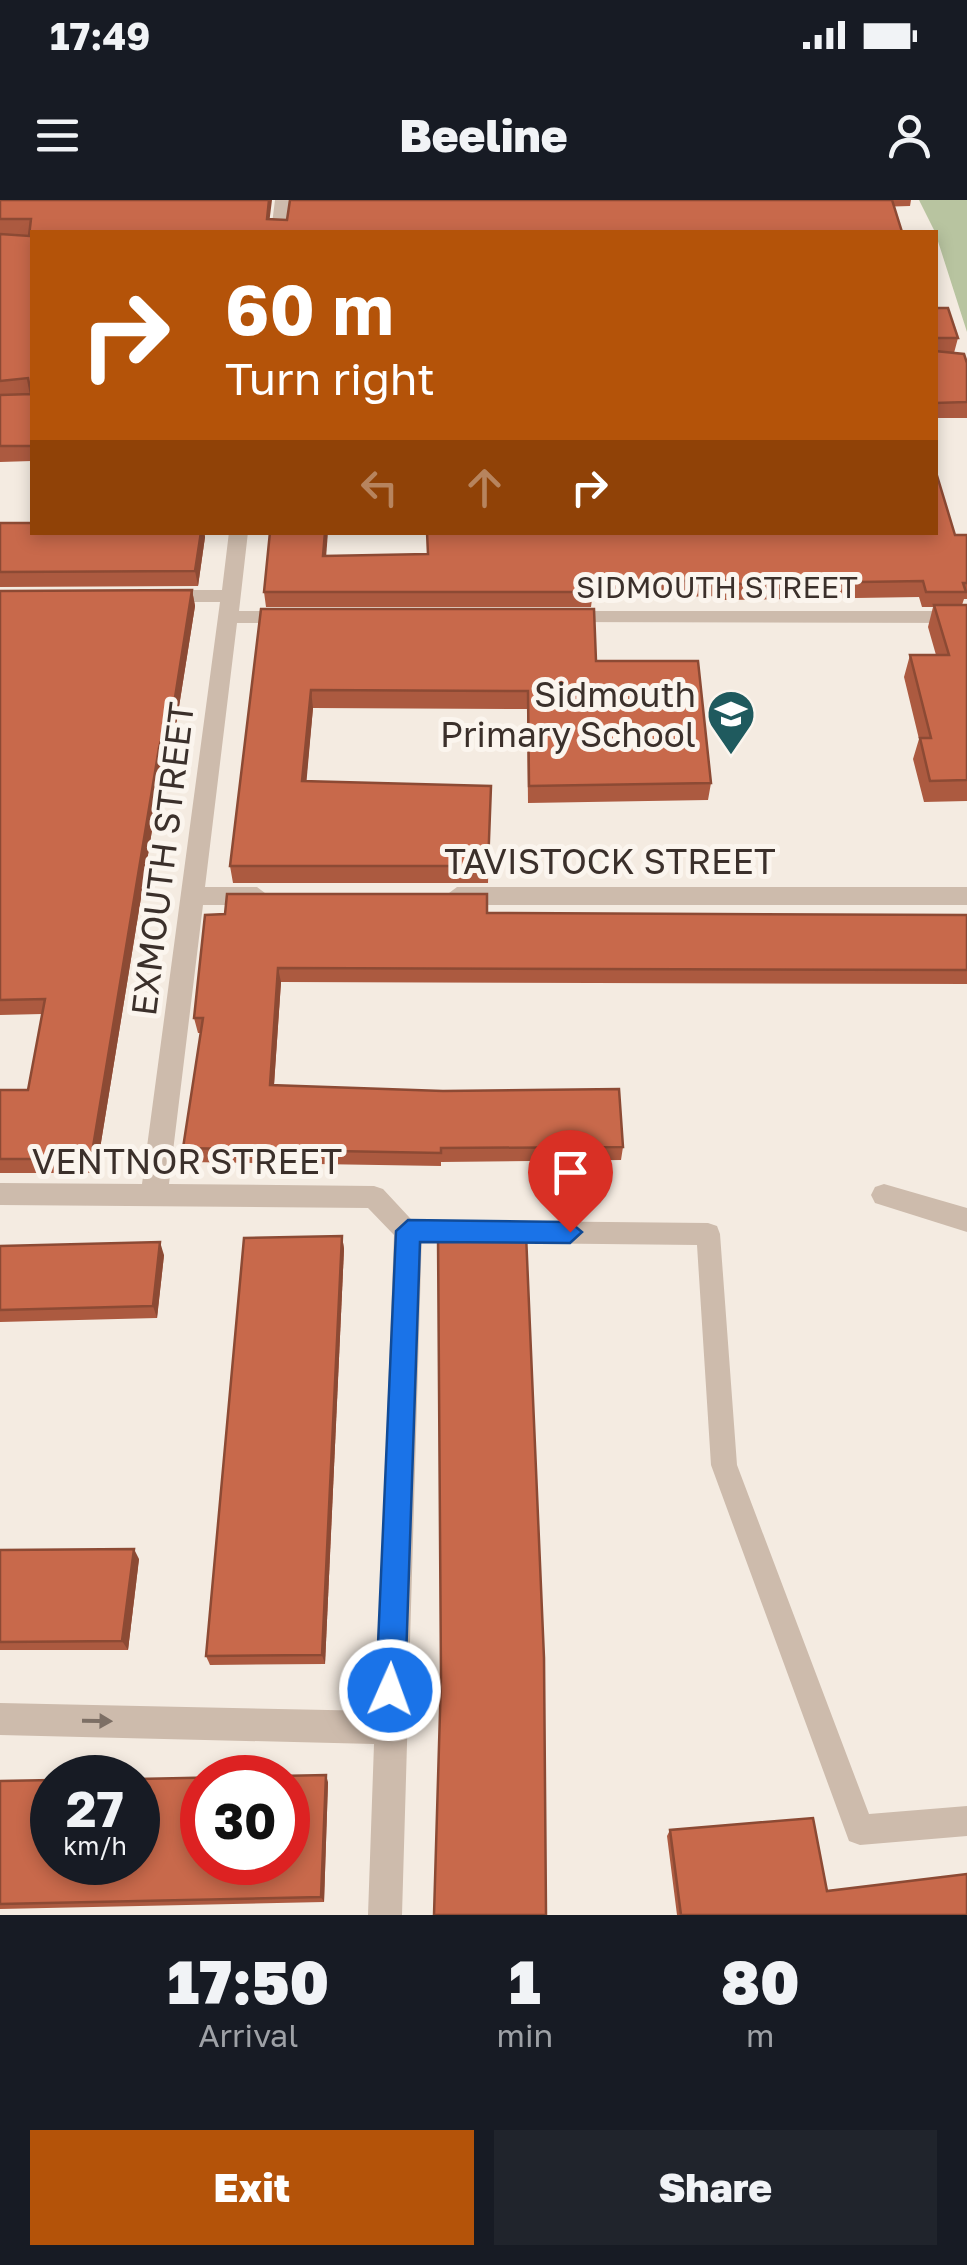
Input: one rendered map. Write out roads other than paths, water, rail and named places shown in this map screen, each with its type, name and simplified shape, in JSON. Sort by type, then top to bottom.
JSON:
[{"type":"street","points":[[279,230],[283,200]]},
{"type":"street","name":"EXMOUTH STREET","points":[[154,1194],[239,535]]},
{"type":"street","points":[[135,596],[308,617]]},
{"type":"street","name":"SIDMOUTH STREET","points":[[547,617],[967,617]]},
{"type":"street","points":[[192,896],[272,896]]},
{"type":"street","name":"TAVISTOCK STREET","points":[[431,896],[967,896]]},
{"type":"street","name":"VENTNOR STREET","points":[[0,1194],[374,1197],[408,1231]]},
{"type":"street","points":[[884,1194],[967,1220]]},
{"type":"street","points":[[385,1915],[408,1231]]},
{"type":"street","points":[[0,1719],[389,1728]]},
{"type":"lane","points":[[408,1231],[708,1234],[724,1465],[860,1830],[967,1821]]},
{"type":"place","name":"Sidmouth Primary School","points":[[731,756]]}]
